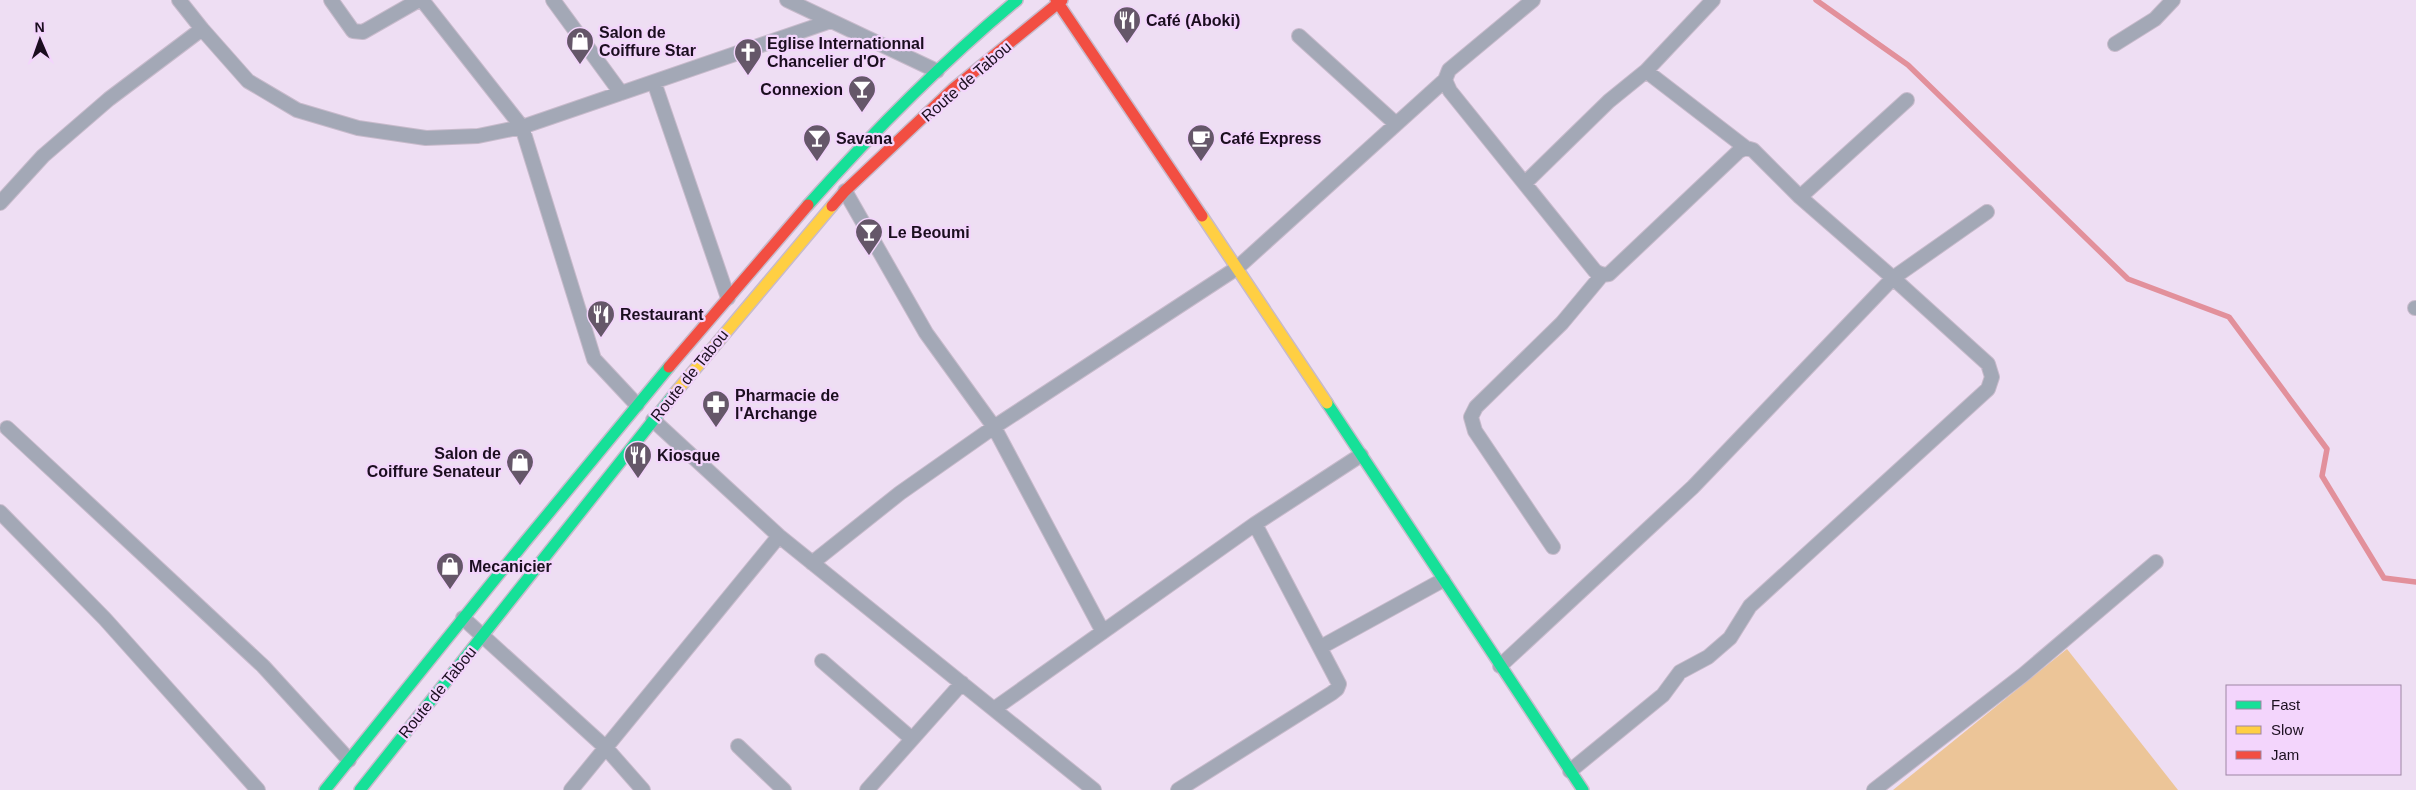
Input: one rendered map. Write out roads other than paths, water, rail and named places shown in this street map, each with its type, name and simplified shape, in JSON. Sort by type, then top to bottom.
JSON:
[{"type":"main road","name":"Route de Tabou","points":[[325,790],[637,405],[814,197],[937,71],[983,27],[1017,0]]},
{"type":"main road","name":"Route de Tabou","points":[[360,790],[653,420],[731,324],[845,191],[953,89],[1059,1]]},
{"type":"main road","points":[[1059,1],[1583,790]]},
{"type":"street","points":[[179,0],[248,81],[297,110],[358,128],[426,138],[478,136],[522,127],[831,21]]},
{"type":"street","points":[[331,0],[353,31],[357,33],[363,32],[420,0],[522,127],[594,360],[637,405]]},
{"type":"street","points":[[553,0],[621,93]]},
{"type":"street","points":[[812,563],[900,492],[994,426],[1237,268],[1445,80],[1449,70],[1533,0]]},
{"type":"street","points":[[1525,183],[1609,101],[1646,71],[1713,0]]},
{"type":"street","points":[[2115,44],[2155,19],[2173,0]]},
{"type":"street","points":[[793,1],[937,71]]},
{"type":"street","points":[[0,203],[43,156],[108,99],[202,29]]},
{"type":"street","points":[[1299,36],[1396,124]]},
{"type":"street","points":[[1570,771],[1663,695],[1680,672],[1708,657],[1730,638],[1750,606],[1988,389],[1992,377],[1988,364],[1894,278],[1800,197],[1753,150],[1746,148],[1646,71]]},
{"type":"street","points":[[1445,80],[1450,91],[1595,271],[1602,276]]},
{"type":"street","points":[[654,82],[728,298]]},
{"type":"street","points":[[1800,197],[1907,100]]},
{"type":"street","points":[[1552,547],[1475,432],[1471,417],[1476,407],[1562,323],[1602,276],[1609,274],[1739,151],[1746,148]]},
{"type":"street","points":[[845,191],[926,333],[994,426],[1103,632]]},
{"type":"street","points":[[1500,666],[1693,487],[1894,278],[1987,212]]},
{"type":"street","points":[[653,420],[779,536],[1094,790]]},
{"type":"street","points":[[7,428],[263,666],[349,760]]},
{"type":"street","points":[[994,709],[1255,524],[1361,455]]},
{"type":"street","points":[[0,512],[105,619],[258,790]]},
{"type":"street","points":[[1178,790],[1337,689],[1339,684],[1255,524]]},
{"type":"street","points":[[571,790],[779,536]]},
{"type":"street","points":[[1874,790],[2023,675],[2156,562]]},
{"type":"street","points":[[1320,647],[1443,580]]},
{"type":"street","points":[[463,618],[484,634],[606,748],[643,790]]},
{"type":"street","points":[[822,661],[912,740]]},
{"type":"street","points":[[867,790],[962,683]]},
{"type":"street","points":[[738,746],[784,790]]},
{"type":"waterway","points":[[1816,0],[1908,65],[2128,279],[2229,317],[2327,449],[2322,476],[2384,578],[2416,582]]},
{"type":"place","name":"Café (Aboki)","points":[[1127,44]]},
{"type":"place","name":"Salon de Coiffure Star","points":[[580,65]]},
{"type":"place","name":"Eglise Internationnal Chancelier d'Or","points":[[748,76]]},
{"type":"place","name":"Connexion","points":[[862,113]]},
{"type":"place","name":"Savana","points":[[817,162]]},
{"type":"place","name":"Café Express","points":[[1201,162]]},
{"type":"place","name":"Le Beoumi","points":[[869,256]]},
{"type":"place","name":"Restaurant","points":[[601,338]]},
{"type":"place","name":"Pharmacie de l'Archange","points":[[716,428]]},
{"type":"place","name":"Kiosque","points":[[638,479]]},
{"type":"place","name":"Salon de Coiffure Senateur","points":[[520,486]]},
{"type":"place","name":"Mecanicier","points":[[450,590]]}]
